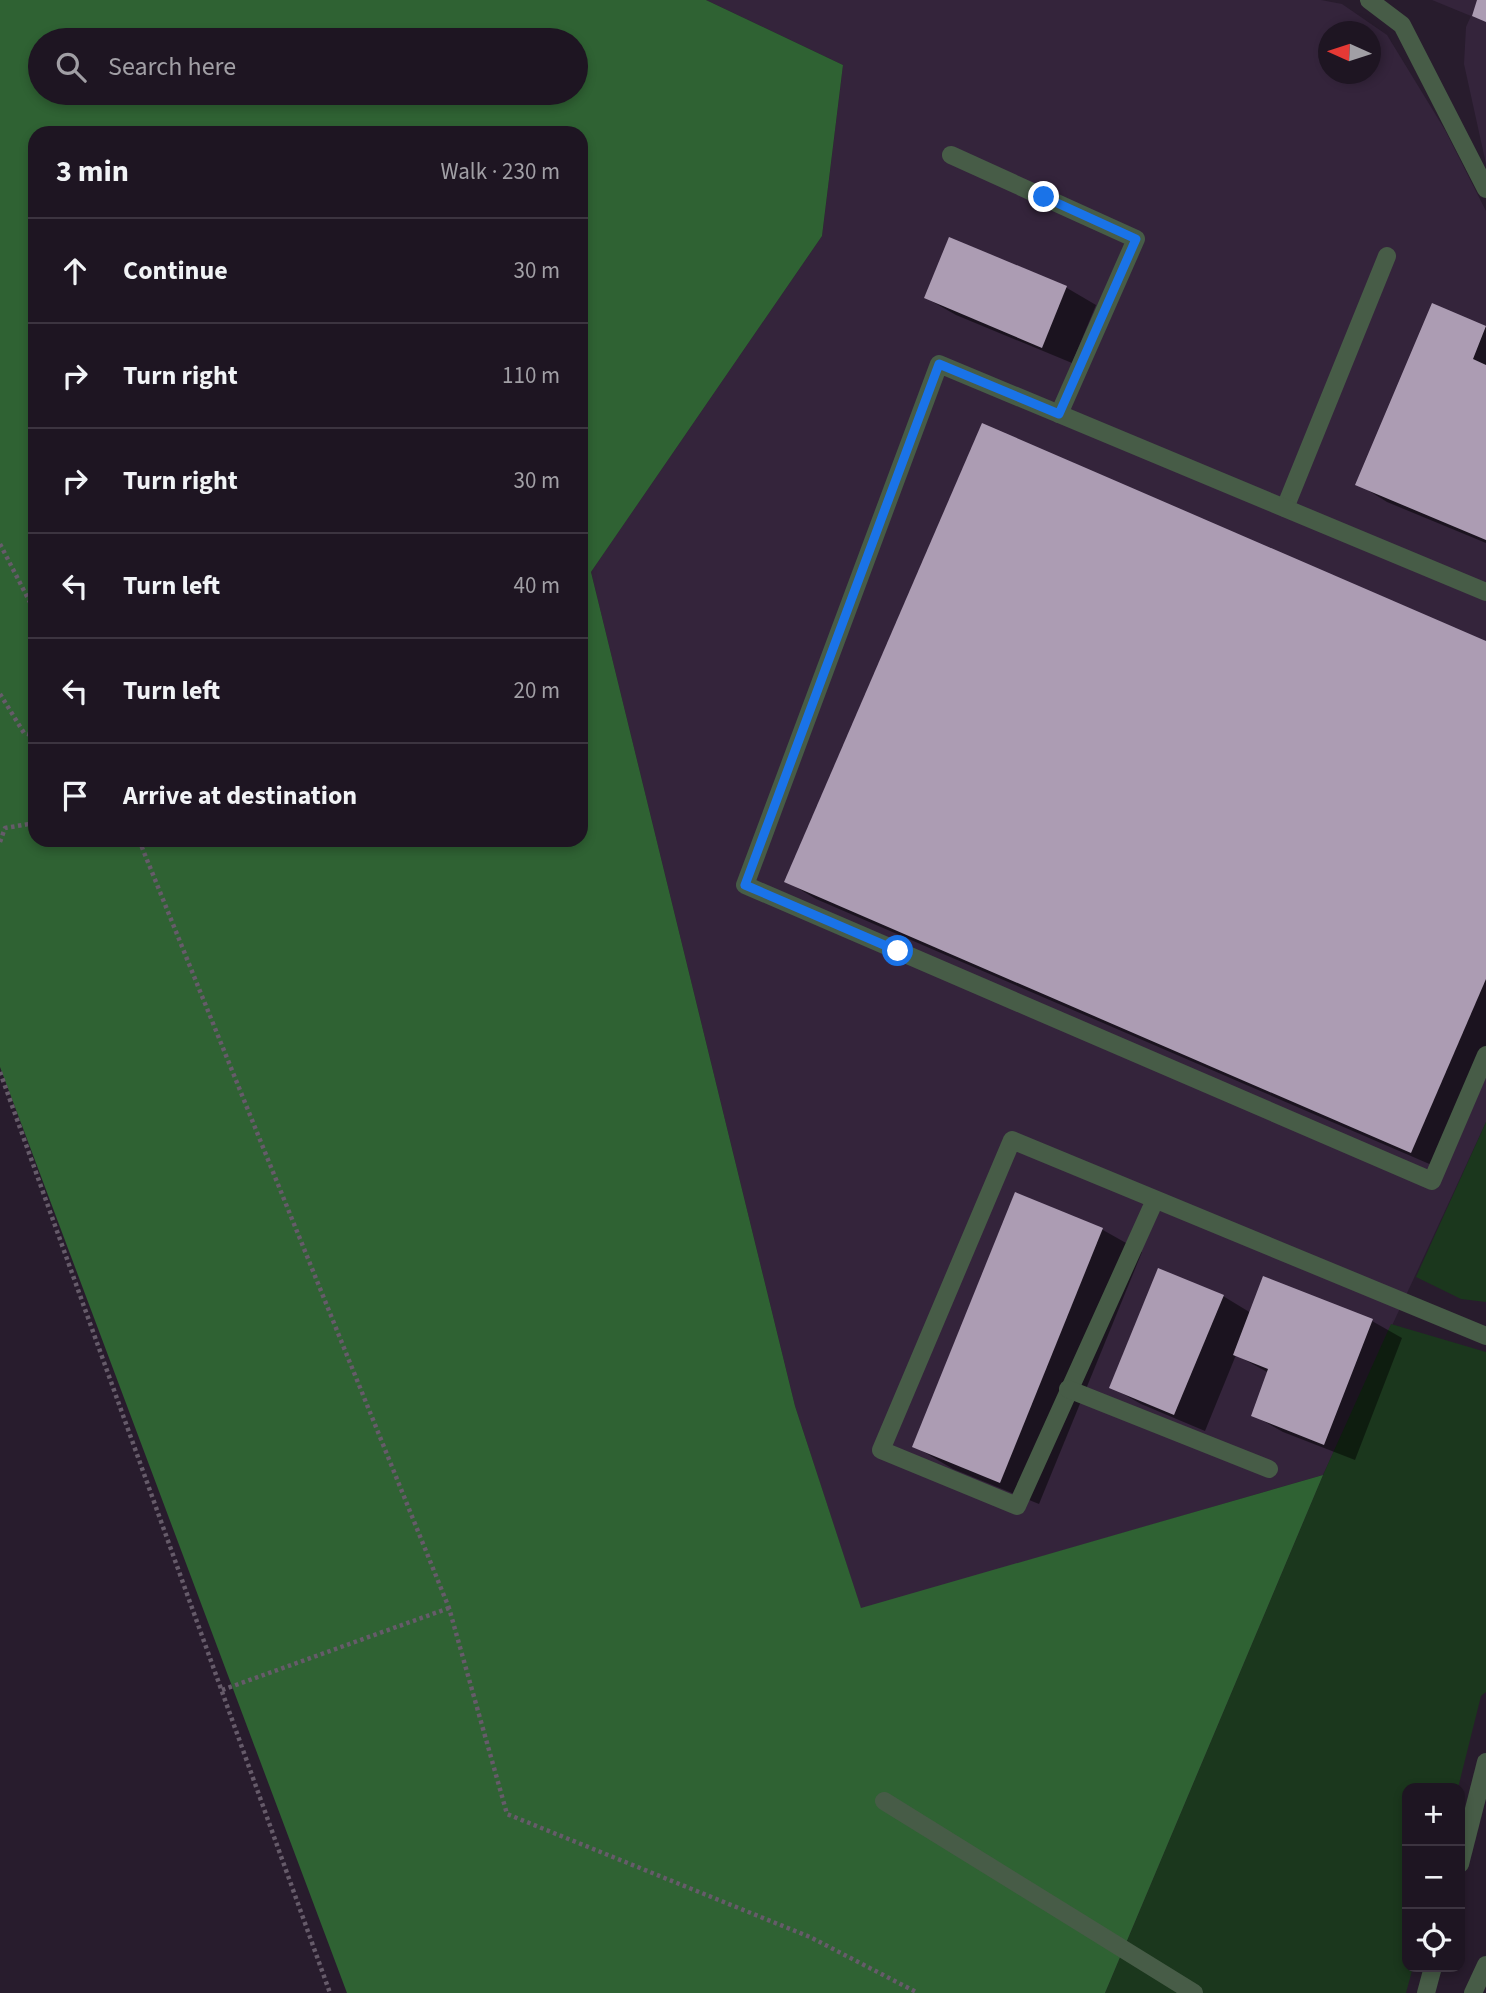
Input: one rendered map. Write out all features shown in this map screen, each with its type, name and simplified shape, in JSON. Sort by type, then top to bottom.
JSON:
[{"type":"lane","points":[[1368,0],[1402,24],[1486,189]]},
{"type":"lane","points":[[951,155],[1136,239],[1059,414]]},
{"type":"lane","points":[[1285,508],[1387,256]]},
{"type":"lane","points":[[1486,592],[939,364],[745,885],[1432,1181],[1486,1055]]},
{"type":"lane","points":[[1154,1200],[1017,1506],[881,1450],[1012,1140],[1486,1336]]},
{"type":"lane","points":[[1068,1389],[1269,1469]]},
{"type":"lane","points":[[1465,1846],[1486,1762]]},
{"type":"lane","points":[[884,1801],[1194,1993]]},
{"type":"lane","points":[[1473,1993],[1486,1965]]},
{"type":"lane","points":[[1426,1993],[1432,1972]]},
{"type":"path","points":[[0,544],[28,598]]},
{"type":"path","points":[[0,694],[24,733],[28,734]]},
{"type":"path","points":[[0,842],[5,828],[28,824]]},
{"type":"path","points":[[142,847],[449,1608],[507,1814],[810,1937],[918,1993]]},
{"type":"path","points":[[0,1072],[330,1993]]},
{"type":"path","points":[[222,1690],[449,1608]]},
{"type":"shaded area","points":[[706,0],[1321,0],[1342,4],[1367,21],[1318,21],[1318,84],[1381,84],[1381,31],[1387,35],[1445,130],[1486,211],[1486,1122],[1323,1475],[861,1609],[795,1406],[591,572],[822,236],[843,65]]},
{"type":"shaded area","points":[[1432,0],[1486,0],[1486,164],[1464,64],[1466,27],[1471,16]]},
{"type":"green space","points":[[0,0],[706,0],[843,65],[822,236],[591,572],[795,1406],[861,1608],[1323,1475],[1105,1993],[347,1993],[0,1067]]},
{"type":"green space","points":[[1486,1122],[1486,1302],[1461,1299],[1416,1277]]},
{"type":"green space","points":[[1391,1324],[1486,1352],[1486,1692],[1481,1696],[1459,1783],[1402,1783],[1402,1972],[1412,1972],[1406,1993],[1105,1993],[1323,1475]]},
{"type":"building","points":[[1477,0],[1486,0],[1486,22],[1472,16]]},
{"type":"building","points":[[949,237],[1067,286],[1042,348],[924,298]]},
{"type":"building","points":[[1432,303],[1486,326],[1473,359],[1486,365],[1486,540],[1355,485]]},
{"type":"building","points":[[982,423],[1486,641],[1486,979],[1411,1153],[784,882]]},
{"type":"building","points":[[1015,1192],[1103,1228],[1000,1483],[912,1447]]},
{"type":"building","points":[[1158,1268],[1224,1295],[1174,1415],[1109,1388]]},
{"type":"building","points":[[1263,1276],[1373,1319],[1324,1445],[1251,1416],[1268,1369],[1233,1355]]},
{"type":"route","points":[[898,951],[745,885],[939,364],[1059,414],[1136,239],[1044,197]]}]
